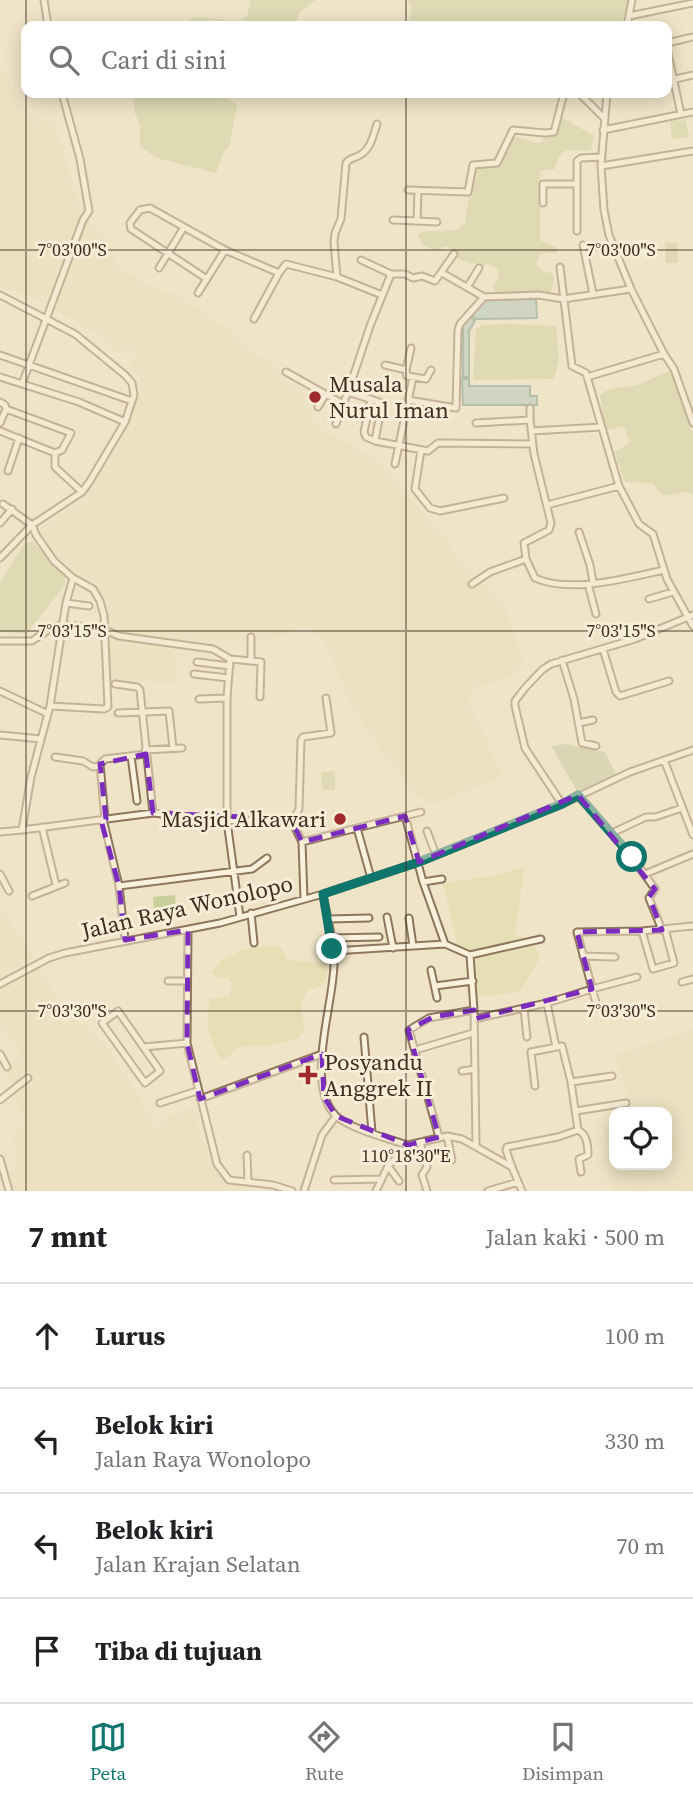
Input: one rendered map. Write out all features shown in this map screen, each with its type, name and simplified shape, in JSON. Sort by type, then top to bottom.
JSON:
[{"type":"street","points":[[44,0],[47,21]]},
{"type":"street","points":[[628,21],[632,0]]},
{"type":"street","points":[[629,16],[693,3]]},
{"type":"street","points":[[672,42],[693,37]]},
{"type":"street","points":[[672,70],[681,114]]},
{"type":"street","points":[[674,79],[693,75]]},
{"type":"street","points":[[22,384],[83,220],[89,211],[80,159],[63,98]]},
{"type":"street","points":[[408,190],[468,192],[474,165],[497,163],[513,130],[554,132],[563,98]]},
{"type":"street","points":[[584,98],[604,118]]},
{"type":"street","points":[[607,98],[601,166],[604,210],[609,234],[631,289],[674,369],[693,423]]},
{"type":"street","points":[[603,130],[693,112]]},
{"type":"street","points":[[337,277],[334,242],[341,219],[345,163],[349,158],[365,153],[377,124]]},
{"type":"street","points":[[601,166],[693,151]]},
{"type":"street","points":[[578,231],[577,161],[581,158],[602,157]]},
{"type":"street","points":[[543,176],[543,203]]},
{"type":"street","points":[[543,184],[576,184]]},
{"type":"street","points":[[417,221],[418,191]]},
{"type":"street","points":[[207,279],[131,229],[130,223],[140,210],[146,207],[225,250],[279,273]]},
{"type":"street","points":[[393,220],[437,222]]},
{"type":"street","points":[[159,268],[184,227]]},
{"type":"street","points":[[583,245],[593,294]]},
{"type":"street","points":[[198,293],[225,250]]},
{"type":"street","points":[[361,260],[391,274],[413,278],[422,276],[435,281],[454,254]]},
{"type":"street","points":[[254,319],[286,264],[337,277],[382,295]]},
{"type":"street","points":[[560,267],[571,363],[574,368],[584,371],[587,377],[619,486],[639,524],[653,534],[673,592],[690,616],[693,626]]},
{"type":"street","points":[[468,286],[479,268]]},
{"type":"street","points":[[442,273],[484,297],[539,295],[562,299],[631,289]]},
{"type":"street","points":[[336,424],[391,274]]},
{"type":"street","points":[[0,295],[75,334],[125,375],[132,383],[134,392],[125,422],[82,492],[32,525],[0,558]]},
{"type":"street","points":[[408,400],[456,408],[458,330],[460,324],[484,297]]},
{"type":"street","points":[[411,348],[406,375],[425,379],[430,370]]},
{"type":"street","points":[[587,377],[664,354]]},
{"type":"street","points":[[0,355],[132,401]]},
{"type":"street","points":[[385,365],[406,370]]},
{"type":"street","points":[[286,372],[343,404]]},
{"type":"street","points":[[0,377],[79,402],[125,422]]},
{"type":"street","points":[[396,464],[413,377]]},
{"type":"street","points":[[348,392],[383,405],[375,440]]},
{"type":"street","points":[[317,407],[325,394]]},
{"type":"street","points":[[371,399],[364,432],[366,437],[375,440],[429,451],[438,443],[532,444]]},
{"type":"street","points":[[0,402],[5,404],[6,409],[0,423]]},
{"type":"street","points":[[530,408],[532,444],[551,528],[524,542],[526,559],[533,577],[551,584],[590,583],[664,570]]},
{"type":"street","points":[[6,409],[71,433]]},
{"type":"street","points":[[476,423],[530,420]]},
{"type":"street","points":[[0,430],[55,453],[62,450],[75,424]]},
{"type":"street","points":[[531,431],[602,426]]},
{"type":"street","points":[[8,471],[19,438]]},
{"type":"street","points":[[421,450],[415,489],[430,508],[440,511],[504,498]]},
{"type":"street","points":[[55,453],[55,467],[82,492]]},
{"type":"street","points":[[547,505],[619,486]]},
{"type":"street","points":[[3,504],[32,525],[47,553],[73,578],[97,594],[103,608],[108,707],[50,706]]},
{"type":"street","points":[[0,523],[12,509]]},
{"type":"street","points":[[579,532],[590,565],[590,583],[596,614]]},
{"type":"street","points":[[472,584],[489,572],[526,559]]},
{"type":"street","points":[[22,830],[31,777],[50,706],[66,603],[73,578]]},
{"type":"street","points":[[649,599],[673,592]]},
{"type":"street","points":[[66,603],[89,606]]},
{"type":"street","points":[[562,804],[525,748],[515,706],[519,696],[542,670],[551,664],[635,639],[690,616]]},
{"type":"street","points":[[0,641],[32,642],[51,628],[63,624],[104,630],[118,636],[213,649],[230,663]]},
{"type":"street","points":[[251,637],[251,661]]},
{"type":"street","points":[[603,649],[616,692],[620,696],[669,681]]},
{"type":"street","points":[[562,660],[582,743],[596,746]]},
{"type":"street","points":[[197,662],[258,661],[262,665],[260,697]]},
{"type":"street","points":[[230,663],[227,698],[227,821],[240,917]]},
{"type":"street","points":[[194,674],[228,678]]},
{"type":"street","points":[[115,684],[137,687],[140,690],[153,813]]},
{"type":"street","points":[[0,691],[48,714]]},
{"type":"street","points":[[199,699],[227,698]]},
{"type":"street","points":[[304,899],[302,842],[293,820],[299,808],[303,737],[331,733],[326,698]]},
{"type":"street","points":[[118,713],[167,710],[170,713],[173,748]]},
{"type":"street","points":[[578,723],[593,720]]},
{"type":"street","points":[[0,735],[41,739]]},
{"type":"street","points":[[55,757],[83,761],[93,767],[99,766],[105,759],[183,748]]},
{"type":"street","name":"Jalan Raya Wonolopo","points":[[2,983],[49,958],[67,952],[188,930],[240,917],[323,894],[419,862],[693,750]]},
{"type":"street","points":[[131,756],[137,801]]},
{"type":"street","points":[[664,760],[682,808],[690,820],[693,835]]},
{"type":"street","points":[[99,766],[103,819],[119,886],[125,940]]},
{"type":"street","points":[[578,795],[612,833],[655,890],[649,898],[664,929],[674,963],[653,969]]},
{"type":"street","points":[[612,833],[646,817],[655,817],[682,808]]},
{"type":"street","points":[[302,842],[421,812]]},
{"type":"street","points":[[0,832],[153,813],[227,821],[293,820]]},
{"type":"street","points":[[405,816],[423,882],[446,944]]},
{"type":"street","points":[[42,827],[56,886]]},
{"type":"street","points":[[357,828],[371,878]]},
{"type":"street","points":[[427,831],[436,855]]},
{"type":"street","points":[[645,874],[693,854]]},
{"type":"street","points":[[119,886],[252,869],[267,858]]},
{"type":"street","points":[[0,874],[9,891]]},
{"type":"street","points":[[423,882],[442,879]]},
{"type":"street","points":[[32,896],[65,883]]},
{"type":"street","points":[[323,894],[333,951],[332,988],[322,1054],[324,1097],[337,1116],[352,1126],[408,1145]]},
{"type":"street","points":[[251,914],[254,943]]},
{"type":"street","points":[[387,917],[393,948]]},
{"type":"street","points":[[328,919],[369,918]]},
{"type":"street","points":[[409,918],[413,946]]},
{"type":"street","points":[[596,1003],[577,932],[642,931],[693,926]]},
{"type":"street","points":[[188,930],[187,1043],[197,1091],[220,1171],[229,1180],[273,1185],[292,1191]]},
{"type":"street","points":[[642,931],[655,977]]},
{"type":"street","points":[[331,938],[379,937]]},
{"type":"street","points":[[333,951],[446,944],[470,955],[541,939]]},
{"type":"street","points":[[470,955],[474,1010],[476,1145]]},
{"type":"street","points":[[583,956],[615,957]]},
{"type":"street","points":[[431,970],[437,998]]},
{"type":"street","points":[[474,1019],[524,1009],[637,977]]},
{"type":"street","points":[[682,982],[693,979]]},
{"type":"street","points":[[168,981],[186,981]]},
{"type":"street","points":[[435,986],[473,981]]},
{"type":"street","points":[[547,1003],[556,1047]]},
{"type":"street","points":[[524,1009],[527,1037]]},
{"type":"street","points":[[439,1137],[409,1031],[433,1017],[474,1010]]},
{"type":"street","points":[[119,1011],[144,1048],[160,1073],[145,1083],[122,1053],[103,1021],[119,1011]]},
{"type":"street","points":[[415,1050],[473,1033]]},
{"type":"street","points":[[364,1037],[372,1132]]},
{"type":"street","points":[[144,1048],[187,1043]]},
{"type":"street","points":[[535,1086],[530,1054],[532,1051],[562,1047],[571,1082],[578,1130],[585,1135],[588,1148],[588,1155],[579,1159],[581,1172]]},
{"type":"street","points":[[200,1099],[322,1054]]},
{"type":"street","points":[[0,1055],[7,1067]]},
{"type":"street","points":[[462,1070],[475,1069]]},
{"type":"street","points":[[571,1082],[612,1076]]},
{"type":"street","points":[[3,1098],[28,1078]]},
{"type":"street","points":[[160,1103],[197,1091]]},
{"type":"street","points":[[576,1111],[626,1103]]},
{"type":"street","points":[[304,1191],[322,1135],[337,1116]]},
{"type":"street","points":[[522,1191],[507,1147],[558,1137],[578,1130]]},
{"type":"street","points":[[380,1145],[381,1136]]},
{"type":"street","points":[[447,1136],[452,1160]]},
{"type":"street","points":[[376,1191],[388,1166],[408,1145],[439,1137],[457,1137],[512,1167]]},
{"type":"street","points":[[420,1142],[427,1167],[422,1175],[427,1191]]},
{"type":"street","points":[[247,1155],[248,1182]]},
{"type":"street","points":[[0,1159],[9,1191]]},
{"type":"street","points":[[388,1166],[399,1181]]},
{"type":"street","points":[[334,1180],[382,1179]]},
{"type":"street","points":[[488,1191],[518,1182]]},
{"type":"highlighted area","points":[[146,754],[153,813],[291,819],[302,842],[405,816],[419,862],[578,795],[655,889],[649,897],[662,930],[577,932],[592,989],[474,1019],[474,1010],[433,1017],[408,1030],[439,1137],[408,1145],[336,1116],[324,1097],[322,1054],[200,1099],[187,1043],[188,930],[125,940],[119,886],[101,820],[106,819],[100,764]]},
{"type":"shaded area","points":[[0,68],[24,109],[40,124],[53,118],[78,200],[94,228],[109,240],[117,265],[155,290],[178,295],[223,326],[284,376],[301,394],[314,420],[327,432],[382,463],[482,585],[502,599],[525,666],[504,679],[477,686],[468,701],[503,777],[432,805],[413,793],[351,705],[326,645],[307,627],[268,639],[183,639],[178,649],[175,684],[109,679],[108,619],[96,591],[70,573],[34,531],[77,504],[90,488],[127,424],[140,395],[140,377],[129,363],[136,353],[128,347],[122,354],[97,333],[25,294],[0,287]]},
{"type":"shaded area","points":[[524,867],[515,934],[532,942],[540,958],[519,992],[476,997],[471,954],[458,947],[443,883],[493,876]]},
{"type":"shaded area","points":[[0,906],[35,960],[0,979]]},
{"type":"shaded area","points":[[280,946],[287,960],[325,963],[327,974],[324,985],[307,991],[301,1003],[304,1031],[298,1038],[269,1046],[244,1046],[234,1050],[229,1057],[220,1059],[208,1030],[209,999],[229,997],[232,985],[229,979],[211,973],[221,961],[245,949]]},
{"type":"shaded area","points":[[40,968],[50,987],[83,1026],[103,1042],[157,1128],[163,1119],[193,1108],[205,1148],[214,1166],[228,1182],[251,1191],[11,1191],[5,1171],[21,1164],[10,1134],[25,1122],[6,1076],[21,1052],[0,1029],[0,989]]},
{"type":"shaded area","points":[[693,1029],[693,1191],[617,1191],[610,1186],[605,1127],[609,1126],[609,1170],[672,1170],[672,1107],[632,1107],[614,1056]]},
{"type":"green space","points":[[251,0],[316,0],[300,12],[296,21],[239,21],[247,16]]},
{"type":"green space","points":[[408,0],[635,0],[630,21],[408,21],[412,7]]},
{"type":"green space","points":[[197,17],[239,21],[186,21]]},
{"type":"green space","points":[[134,98],[223,98],[237,105],[230,145],[223,153],[216,173],[157,158],[140,146],[140,125],[134,111]]},
{"type":"green space","points":[[562,117],[594,136],[591,150],[568,150],[561,155],[555,169],[540,171],[540,240],[559,249],[557,253],[540,253],[536,265],[544,272],[552,273],[554,282],[550,292],[496,293],[493,287],[499,273],[495,268],[457,258],[453,250],[445,246],[436,251],[422,243],[418,235],[424,231],[456,230],[465,223],[473,167],[492,165],[503,144],[512,138],[542,142],[555,122]]},
{"type":"green space","points":[[686,120],[689,137],[672,139],[670,121]]},
{"type":"green space","points":[[665,243],[677,243],[678,263],[666,263]]},
{"type":"green space","points":[[483,325],[556,326],[559,360],[554,379],[473,380],[476,329]]},
{"type":"green space","points":[[671,371],[693,433],[693,498],[692,494],[684,492],[665,496],[653,483],[625,482],[614,452],[629,442],[624,426],[608,430],[604,423],[600,395],[612,389],[638,385]]},
{"type":"green space","points":[[33,542],[65,575],[65,585],[26,634],[3,632],[0,630],[0,582],[25,543]]},
{"type":"green space","points":[[565,744],[605,752],[616,775],[577,791],[551,746]]},
{"type":"green space","points":[[335,771],[335,790],[322,790],[321,772]]},
{"type":"green space","points":[[175,895],[176,906],[154,908],[153,897]]},
{"type":"water","points":[[536,299],[537,318],[476,319],[471,316],[484,300]]},
{"type":"water","points":[[469,317],[475,321],[469,331],[469,377],[463,377],[463,325]]},
{"type":"water","points":[[462,379],[469,379],[469,386],[530,386],[530,396],[537,396],[537,405],[463,405]]},
{"type":"place","name":"Musala Nurul Iman","points":[[315,397]]},
{"type":"place","name":"Masjid Alkawari","points":[[340,819]]},
{"type":"place","name":"Posyandu Anggrek II","points":[[308,1075]]},
{"type":"route","points":[[332,949],[323,894],[419,862],[578,795],[632,857]]}]
